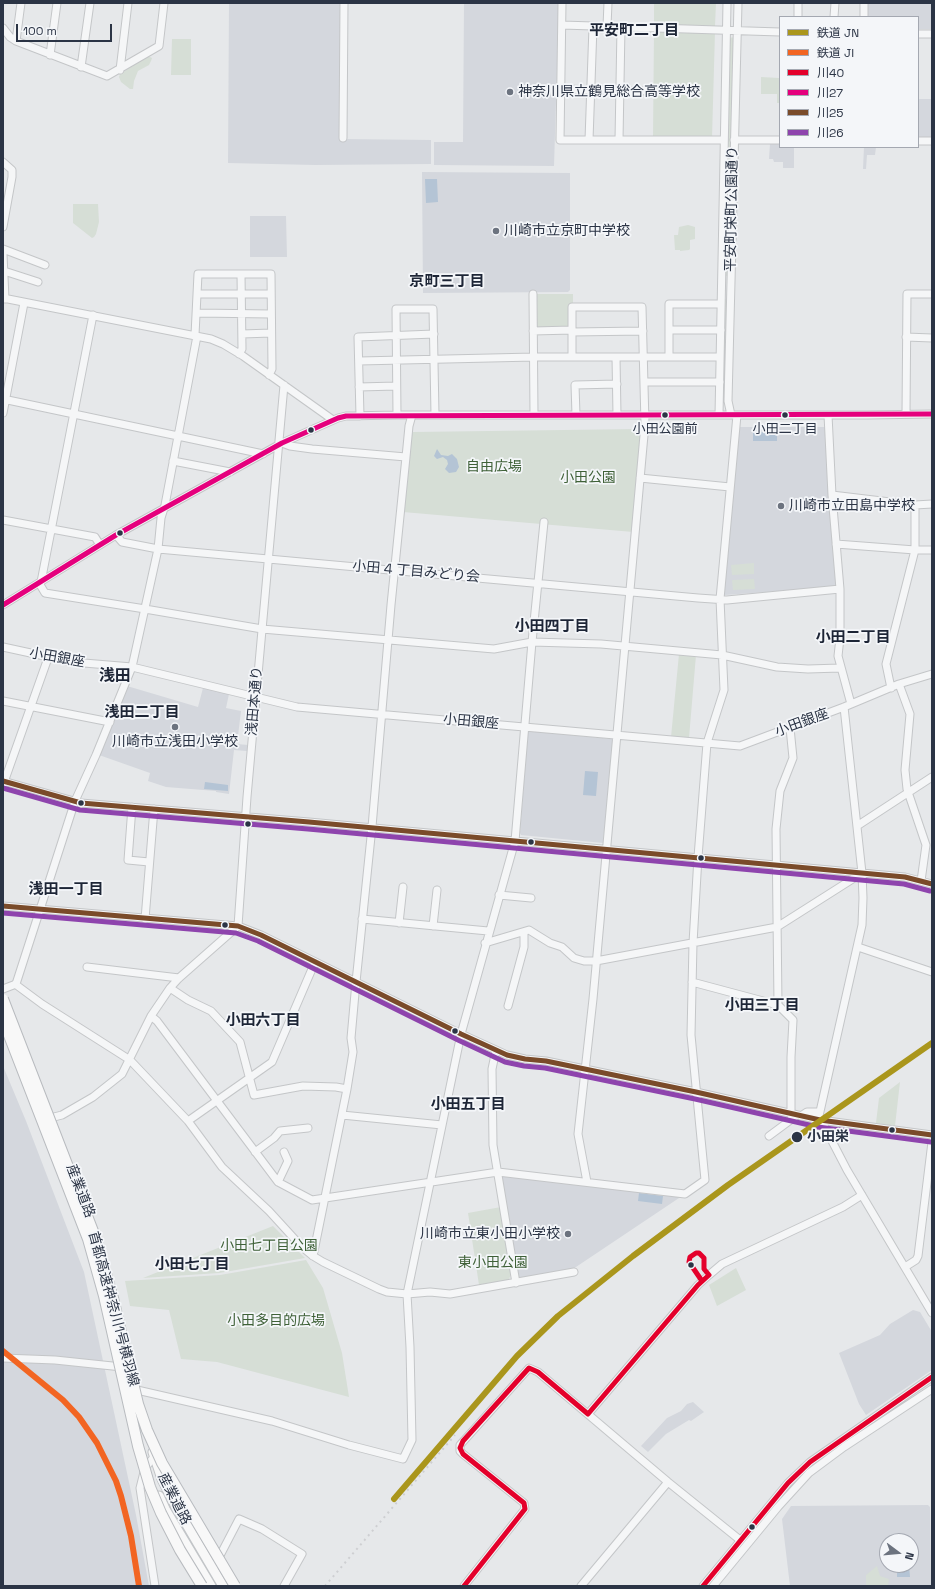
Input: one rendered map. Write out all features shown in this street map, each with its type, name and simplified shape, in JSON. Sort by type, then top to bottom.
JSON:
[{"type":"highway","name":"首都高速神奈川1号横羽線","points":[[3,998],[96,1239],[113,1298],[138,1404],[147,1430],[162,1463],[235,1586]]},
{"type":"highway","name":"首都高速神奈川1号横羽線","points":[[3,1020],[88,1239],[106,1304],[138,1446],[150,1487],[161,1513],[180,1550],[202,1586]]},
{"type":"main road","name":"産業道路","points":[[3,998],[52,1118],[93,1226],[133,1368],[154,1457],[162,1479],[173,1501],[223,1586]]},
{"type":"main road","name":"産業道路","points":[[3,1029],[85,1234],[132,1438],[137,1452],[165,1509],[211,1586]]},
{"type":"street","points":[[16,41],[21,3]]},
{"type":"street","points":[[50,55],[57,3]]},
{"type":"street","points":[[82,67],[90,3]]},
{"type":"street","points":[[120,70],[128,3]]},
{"type":"street","points":[[3,28],[10,37],[16,41],[107,76],[120,70],[159,46],[164,3]]},
{"type":"street","points":[[343,138],[344,3]]},
{"type":"street","points":[[562,3],[560,140],[724,140]]},
{"type":"street","points":[[608,3],[608,26]]},
{"type":"street","name":"平安町栄町公園通り","points":[[719,415],[727,3]]},
{"type":"street","name":"平安町栄町公園通り","points":[[587,1182],[685,1194],[705,1180],[692,1035],[693,943],[707,743],[724,690],[720,599],[730,487],[734,415],[728,401],[738,3]]},
{"type":"street","points":[[798,3],[798,16]]},
{"type":"street","points":[[834,3],[834,16]]},
{"type":"street","points":[[864,3],[864,16]]},
{"type":"street","points":[[562,25],[726,29],[737,31],[779,32]]},
{"type":"street","points":[[589,140],[592,26]]},
{"type":"street","points":[[619,140],[621,27]]},
{"type":"street","points":[[919,34],[932,34]]},
{"type":"street","points":[[561,89],[650,91]]},
{"type":"street","points":[[734,140],[779,140]]},
{"type":"street","points":[[919,141],[932,141]]},
{"type":"street","points":[[3,162],[12,170],[3,227]]},
{"type":"street","points":[[3,249],[45,265]]},
{"type":"street","points":[[3,254],[4,298],[212,339],[239,354],[269,374],[333,420]]},
{"type":"street","points":[[4,271],[38,282]]},
{"type":"street","points":[[16,984],[75,801],[96,755],[132,667],[158,549],[161,518],[178,436],[196,335],[198,274],[271,274],[272,368],[269,374]]},
{"type":"street","points":[[239,354],[242,349],[241,274]]},
{"type":"street","points":[[198,294],[271,294]]},
{"type":"street","points":[[533,294],[534,415]]},
{"type":"street","points":[[906,414],[907,294],[932,294]]},
{"type":"street","points":[[3,413],[4,399],[24,303]]},
{"type":"street","points":[[669,357],[669,304],[721,304]]},
{"type":"street","points":[[152,1016],[278,1182],[312,1200],[324,1200],[498,1172],[587,1182],[578,1134],[586,1069],[607,848],[645,415],[642,307],[572,307],[572,357]]},
{"type":"street","points":[[397,415],[396,309],[433,309],[436,415]]},
{"type":"street","points":[[197,313],[271,314]]},
{"type":"street","points":[[93,315],[40,583],[45,593],[145,608],[262,629],[494,649],[532,642],[624,646],[722,655],[778,667],[808,669],[840,668]]},
{"type":"street","points":[[669,330],[721,330]]},
{"type":"street","points":[[533,331],[643,331]]},
{"type":"street","points":[[242,334],[271,333]]},
{"type":"street","points":[[360,416],[358,337],[434,334]]},
{"type":"street","points":[[906,337],[932,338]]},
{"type":"street","points":[[359,361],[643,356],[720,358]]},
{"type":"street","points":[[616,357],[617,415]]},
{"type":"street","points":[[644,382],[720,382]]},
{"type":"street","points":[[576,415],[575,385],[617,384]]},
{"type":"street","name":"浅田本通り","points":[[238,926],[256,698],[280,445],[284,385]]},
{"type":"street","points":[[359,387],[396,386]]},
{"type":"street","points":[[4,399],[263,454]]},
{"type":"street","points":[[3,605],[100,545],[230,472],[280,445],[333,420],[346,416],[932,414]]},
{"type":"street","points":[[313,1256],[347,1089],[353,1052],[351,1038],[356,982],[372,828],[381,714],[409,426],[412,415]]},
{"type":"street","points":[[828,415],[832,495],[840,589],[840,638],[838,656],[847,706],[863,898],[862,925],[858,947],[819,1112],[820,1120],[862,1195],[932,1313]]},
{"type":"street","points":[[280,445],[406,457]]},
{"type":"street","points":[[173,462],[230,472]]},
{"type":"street","points":[[640,478],[730,487]]},
{"type":"street","points":[[832,495],[916,505],[932,504]]},
{"type":"street","points":[[891,688],[886,664],[915,550],[916,505]]},
{"type":"street","points":[[3,520],[94,537],[100,545]]},
{"type":"street","points":[[137,1390],[272,1421],[349,1446],[403,1459],[412,1440],[407,1294],[461,1034],[488,931],[515,841],[537,583],[544,522]]},
{"type":"street","name":"小田 4 丁目みどり会","points":[[116,536],[122,542],[158,549],[720,599],[840,589]]},
{"type":"street","points":[[836,544],[932,550]]},
{"type":"street","name":"小田銀座","points":[[3,647],[72,662],[132,667],[297,707],[740,746],[847,706],[899,684],[932,674]]},
{"type":"street","points":[[48,658],[3,783],[75,801],[607,848],[905,877],[932,884]]},
{"type":"street","points":[[899,684],[910,714],[905,770],[908,793],[926,845],[921,880]]},
{"type":"street","points":[[3,701],[110,722]]},
{"type":"street","points":[[778,1006],[776,829],[779,796],[793,758],[790,728]]},
{"type":"street","points":[[857,826],[932,777]]},
{"type":"street","points":[[132,807],[128,860],[149,862]]},
{"type":"street","points":[[144,919],[154,809]]},
{"type":"street","points":[[485,943],[529,930],[550,943],[562,948],[574,958],[584,961],[596,961],[693,943],[777,927],[862,873]]},
{"type":"street","points":[[400,923],[403,887]]},
{"type":"street","points":[[433,926],[437,890]]},
{"type":"street","points":[[499,895],[531,898]]},
{"type":"street","points":[[3,906],[238,926],[261,935],[506,1055],[525,1060],[545,1061],[696,1092],[796,1116],[932,1135]]},
{"type":"street","points":[[362,919],[488,931]]},
{"type":"street","points":[[39,1120],[62,1115],[93,1097],[122,1074],[152,1016],[170,988],[179,978],[238,926]]},
{"type":"street","points":[[508,1006],[524,947],[524,932]]},
{"type":"street","points":[[858,947],[932,972]]},
{"type":"street","points":[[188,1122],[216,1100],[272,1062],[315,962]]},
{"type":"street","points":[[87,967],[179,978]]},
{"type":"street","points":[[692,982],[778,1006],[792,1020],[791,1057],[796,1116]]},
{"type":"street","points":[[3,989],[16,984]]},
{"type":"street","points":[[16,984],[42,1004],[130,1060],[188,1122],[222,1167],[269,1211],[301,1246],[313,1256],[379,1289],[388,1292],[407,1294],[430,1292],[450,1294],[574,1272]]},
{"type":"street","points":[[170,988],[188,1000],[211,1011],[240,1042],[254,1095],[303,1086],[336,1087],[347,1089]]},
{"type":"street","points":[[496,1050],[492,1069],[493,1145],[516,1283]]},
{"type":"street","points":[[769,1136],[796,1116],[807,1112],[819,1112]]},
{"type":"street","points":[[342,1114],[442,1125]]},
{"type":"street","points":[[255,1152],[274,1138],[280,1131],[308,1128]]},
{"type":"street","points":[[905,1267],[916,1260],[918,1256],[932,1142]]},
{"type":"street","points":[[278,1182],[288,1161],[284,1152]]},
{"type":"street","points":[[588,1414],[708,1275],[722,1264],[843,1207],[862,1195]]},
{"type":"street","points":[[3,1358],[55,1360],[133,1368]]},
{"type":"street","points":[[464,1586],[525,1510],[524,1503],[463,1454],[460,1448],[463,1441],[529,1368],[538,1372],[668,1482],[740,1540]]},
{"type":"street","points":[[704,1586],[788,1483],[810,1462],[932,1377]]},
{"type":"street","points":[[713,1586],[778,1507],[809,1473],[839,1451],[932,1389]]},
{"type":"street","points":[[154,1457],[145,1468],[141,1480],[140,1493],[155,1586]]},
{"type":"street","points":[[581,1586],[668,1482]]},
{"type":"street","points":[[213,1569],[239,1519],[262,1529],[302,1554],[284,1586]]},
{"type":"shaded area","points":[[229,3],[341,3],[340,139],[431,140],[431,164],[315,165],[228,163]]},
{"type":"shaded area","name":"神奈川県立鶴見総合高等学校","points":[[464,3],[559,3],[554,166],[434,165],[434,142],[463,142]]},
{"type":"shaded area","points":[[866,3],[932,3],[932,29],[919,29],[919,16],[866,16]]},
{"type":"shaded area","points":[[919,99],[932,99],[932,137],[919,137]]},
{"type":"shaded area","points":[[770,144],[779,144],[779,148],[794,148],[794,168],[783,168],[783,162],[774,162],[773,159],[769,159]]},
{"type":"shaded area","points":[[864,148],[876,148],[875,155],[867,155],[866,169],[863,169]]},
{"type":"shaded area","name":"川崎市立京町中学校","points":[[422,172],[570,173],[570,290],[568,292],[423,293]]},
{"type":"shaded area","points":[[250,216],[286,216],[287,257],[250,257]]},
{"type":"shaded area","name":"川崎市立田島中学校","points":[[739,427],[825,427],[837,585],[834,587],[725,595],[723,592]]},
{"type":"shaded area","name":"川崎市立浅田小学校","points":[[127,686],[198,707],[203,688],[229,694],[226,708],[241,711],[237,744],[248,745],[247,751],[234,750],[229,794],[216,791],[166,787],[148,781],[150,773],[99,755]]},
{"type":"shaded area","points":[[528,731],[613,739],[603,843],[521,835]]},
{"type":"shaded area","points":[[3,1066],[26,1121],[84,1272],[136,1515],[149,1586],[3,1586]]},
{"type":"shaded area","name":"川崎市立東小田小学校","points":[[502,1176],[682,1196],[570,1271],[518,1280]]},
{"type":"shaded area","points":[[913,1310],[920,1312],[932,1332],[932,1370],[866,1415],[859,1404],[839,1353],[880,1335],[890,1324]]},
{"type":"shaded area","points":[[693,1402],[704,1412],[691,1421],[689,1420],[666,1434],[648,1452],[641,1446],[667,1418],[681,1411],[687,1404]]},
{"type":"shaded area","points":[[928,1505],[930,1507],[931,1586],[790,1586],[782,1519],[791,1506]]},
{"type":"green space","points":[[654,3],[716,3],[715,26],[656,24],[654,23]]},
{"type":"green space","points":[[654,31],[715,32],[712,138],[653,137]]},
{"type":"green space","points":[[732,37],[734,39],[729,170],[727,166],[730,39]]},
{"type":"green space","points":[[172,39],[191,39],[191,75],[171,75]]},
{"type":"green space","points":[[148,56],[152,58],[149,65],[138,71],[133,89],[130,89],[121,82],[119,77],[120,74]]},
{"type":"green space","points":[[761,77],[779,78],[779,103],[777,103],[777,94],[761,94]]},
{"type":"green space","points":[[729,175],[731,177],[727,276],[725,275],[727,177]]},
{"type":"green space","points":[[73,204],[98,204],[99,222],[94,237],[92,238],[73,223]]},
{"type":"green space","points":[[688,225],[695,227],[695,239],[690,240],[690,249],[680,251],[675,250],[674,235],[678,235],[679,227]]},
{"type":"green space","points":[[536,294],[573,294],[570,328],[537,329]]},
{"type":"green space","points":[[726,299],[725,397],[722,399],[724,300]]},
{"type":"green space","name":"小田公園","points":[[639,429],[642,431],[633,532],[403,512],[410,434],[413,432]]},
{"type":"green space","points":[[754,563],[754,574],[732,575],[731,565]]},
{"type":"green space","points":[[754,579],[755,589],[733,590],[732,580]]},
{"type":"green space","points":[[679,654],[696,655],[689,738],[671,737]]},
{"type":"green space","points":[[900,1082],[895,1126],[876,1123],[879,1098]]},
{"type":"green space","name":"東小田公園","points":[[501,1207],[512,1272],[506,1282],[479,1285],[468,1213]]},
{"type":"green space","name":"小田七丁目公園","points":[[273,1226],[305,1258],[219,1273],[143,1278]]},
{"type":"green space","name":"小田多目的広場","points":[[306,1260],[323,1288],[342,1353],[349,1397],[217,1362],[181,1359],[169,1310],[130,1306],[125,1281],[220,1275]]},
{"type":"green space","points":[[736,1268],[746,1290],[717,1306],[709,1285]]},
{"type":"green space","points":[[877,1566],[880,1576],[889,1579],[888,1586],[866,1586],[866,1575]]},
{"type":"water","points":[[425,179],[437,179],[438,202],[426,203]]},
{"type":"water","points":[[753,432],[777,432],[777,441],[753,441]]},
{"type":"water","points":[[437,449],[441,455],[448,456],[452,454],[457,459],[459,467],[456,472],[449,473],[445,469],[448,464],[447,460],[443,457],[437,459],[434,456]]},
{"type":"water","points":[[585,771],[598,772],[596,796],[583,795]]},
{"type":"water","points":[[205,782],[228,785],[228,791],[204,789]]},
{"type":"water","points":[[639,1193],[663,1196],[662,1204],[638,1201]]},
{"type":"water","points":[[897,1573],[910,1573],[910,1577],[897,1577]]},
{"type":"railway","points":[[325,1586],[455,1435]]},
{"type":"rail line","name":"JN","points":[[394,1499],[517,1356],[558,1316],[633,1256],[728,1185],[932,1043]]},
{"type":"rail line","name":"JI","points":[[3,1351],[63,1400],[79,1417],[97,1443],[116,1481],[121,1496],[131,1536],[139,1586]]},
{"type":"transit line","name":"川27","points":[[3,605],[116,535],[282,443],[338,418],[346,416],[932,414]]},
{"type":"transit line","name":"川25","points":[[3,781],[81,803],[309,822],[905,877],[932,884]]},
{"type":"transit line","name":"川26","points":[[3,788],[80,810],[308,829],[904,884],[930,891]]},
{"type":"transit line","name":"川25","points":[[3,906],[238,926],[261,935],[461,1034],[507,1055],[525,1059],[546,1061],[696,1092],[820,1120],[932,1135]]},
{"type":"transit line","name":"川26","points":[[3,913],[236,933],[258,941],[505,1062],[545,1068],[695,1099],[818,1127],[931,1142]]},
{"type":"transit line","name":"川40","points":[[588,1414],[698,1285],[709,1275],[704,1269],[704,1258],[699,1253],[696,1253],[690,1257],[689,1262],[702,1281]]},
{"type":"transit line","name":"川40","points":[[464,1586],[525,1509],[524,1503],[463,1454],[460,1448],[463,1441],[529,1368],[538,1372],[588,1414]]},
{"type":"transit line","name":"川40","points":[[703,1586],[788,1483],[810,1462],[932,1377]]},
{"type":"place","name":"神奈川県立鶴見総合高等学校","points":[[510,92]]},
{"type":"place","name":"川崎市立京町中学校","points":[[496,231]]},
{"type":"place","name":"小田公園前","points":[[665,415]]},
{"type":"place","name":"小田二丁目","points":[[785,415]]},
{"type":"place","name":"川崎市立田島中学校","points":[[781,506]]},
{"type":"place","name":"川崎市立浅田小学校","points":[[175,727]]},
{"type":"place","name":"小田栄","points":[[797,1137]]},
{"type":"place","name":"川崎市立東小田小学校","points":[[568,1234]]},
{"type":"district","name":"平安町二丁目","points":[[634,31]]},
{"type":"district","name":"京町三丁目","points":[[447,282]]},
{"type":"district","name":"小田四丁目","points":[[552,627]]},
{"type":"district","name":"小田二丁目","points":[[853,638]]},
{"type":"district","name":"浅田","points":[[115,677]]},
{"type":"district","name":"浅田二丁目","points":[[142,713]]},
{"type":"district","name":"浅田一丁目","points":[[66,890]]},
{"type":"district","name":"小田三丁目","points":[[762,1006]]},
{"type":"district","name":"小田六丁目","points":[[263,1021]]},
{"type":"district","name":"小田五丁目","points":[[468,1105]]},
{"type":"district","name":"小田七丁目","points":[[192,1265]]},
{"type":"park label","name":"自由広場","points":[[494,467]]}]
